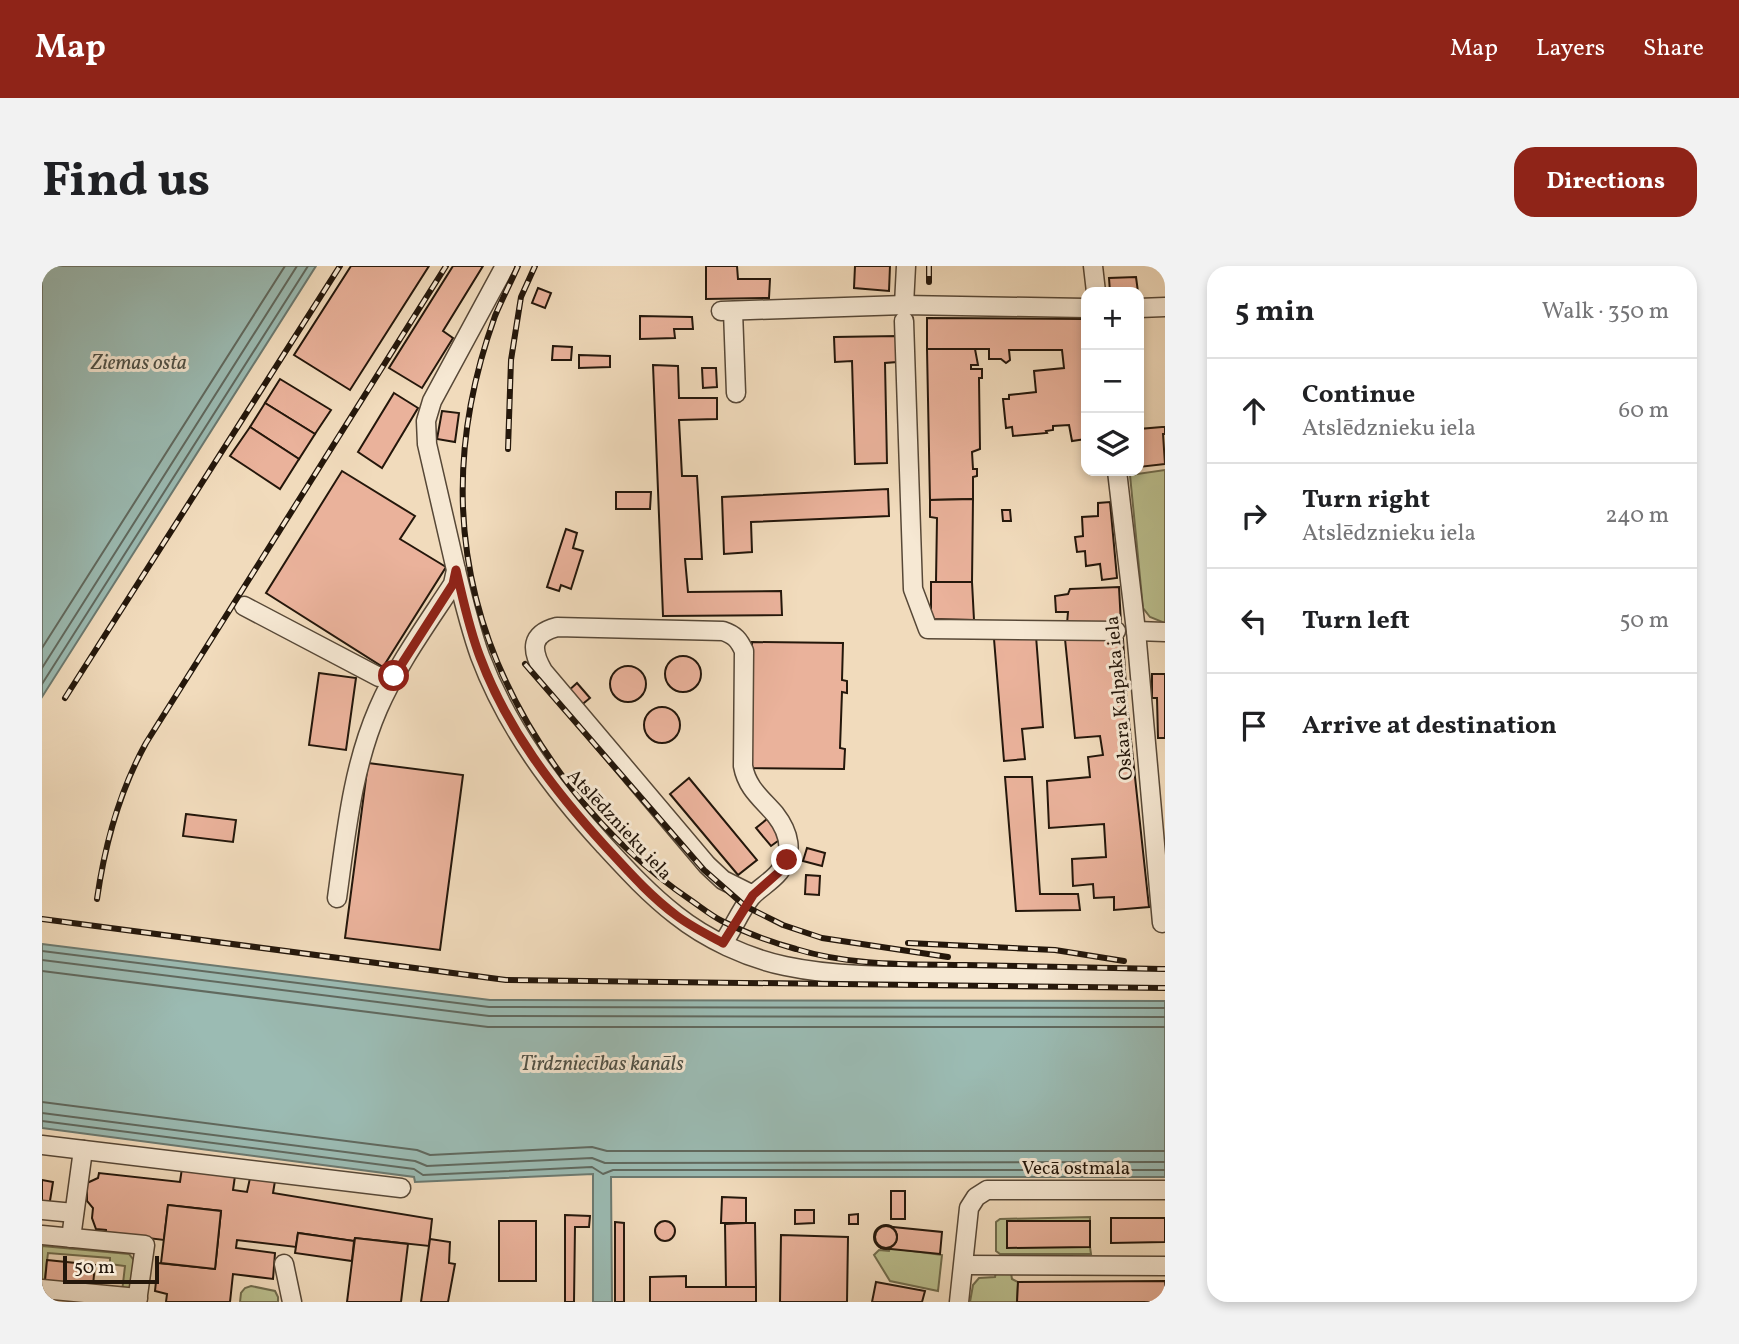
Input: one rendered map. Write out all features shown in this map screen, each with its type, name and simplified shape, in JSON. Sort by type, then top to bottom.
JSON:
[{"type":"street","name":"Atslēdznieku iela","points":[[505,266],[432,401],[426,421],[427,444],[467,617],[480,658],[504,708],[536,763],[635,879],[677,916],[723,943],[752,956],[785,966],[884,976],[1165,978]]},
{"type":"street","points":[[906,266],[904,313],[913,589],[928,629],[1116,631]]},
{"type":"street","points":[[1093,266],[1095,287]]},
{"type":"street","points":[[1144,308],[1165,307]]},
{"type":"street","points":[[736,393],[727,311],[904,313],[1081,308]]},
{"type":"street","name":"Oskara Kalpaka iela","points":[[1118,476],[1136,632],[1162,923]]},
{"type":"street","points":[[337,898],[354,782],[378,709],[394,676],[453,584],[456,570]]},
{"type":"street","points":[[244,606],[379,677],[394,676]]},
{"type":"street","points":[[723,943],[753,895],[779,872],[787,860],[789,848],[788,832],[750,788],[745,777],[744,651],[740,642],[734,635],[723,631],[556,627],[544,630],[536,638],[534,647],[543,671],[707,865],[723,880],[753,895]]},
{"type":"street","points":[[1136,632],[1165,632]]},
{"type":"street","points":[[42,1145],[401,1188]]},
{"type":"street","points":[[71,1238],[83,1150]]},
{"type":"street","name":"Vecā ostmala","points":[[964,1265],[969,1208],[976,1197],[987,1190],[1165,1190]]},
{"type":"street","points":[[42,1210],[75,1213]]},
{"type":"street","points":[[42,1236],[145,1245],[137,1300],[42,1289]]},
{"type":"street","points":[[284,1264],[292,1302]]},
{"type":"street","points":[[958,1302],[964,1265],[1165,1266]]},
{"type":"green space","points":[[1165,470],[1165,623],[1150,617],[1143,608],[1130,476],[1144,476],[1144,473]]},
{"type":"green space","points":[[1090,1217],[1090,1221],[1008,1221],[1007,1247],[1090,1247],[1091,1254],[1000,1254],[996,1251],[996,1222],[1000,1219]]},
{"type":"green space","points":[[42,1246],[129,1254],[136,1263],[132,1291],[122,1292],[125,1266],[110,1264],[110,1258],[48,1253],[42,1285]]},
{"type":"green space","points":[[890,1248],[942,1255],[938,1291],[890,1281],[874,1255],[879,1250],[889,1251]]},
{"type":"green space","points":[[996,1272],[1011,1273],[1012,1279],[1018,1282],[1017,1302],[970,1302],[973,1285],[979,1278],[995,1277]]},
{"type":"green space","points":[[251,1286],[275,1291],[278,1302],[240,1302],[241,1293]]},
{"type":"water","name":"Ziemas osta","points":[[42,266],[316,266],[42,697]]},
{"type":"water","name":"Tirdzniecības kanāls","points":[[42,944],[490,1000],[1165,1001],[1165,1177],[611,1177],[612,1302],[593,1302],[593,1174],[415,1182],[414,1177],[42,1128]]},
{"type":"building","points":[[351,266],[429,266],[350,390],[294,355]]},
{"type":"building","points":[[453,266],[483,266],[443,331],[453,338],[422,388],[389,368]]},
{"type":"building","points":[[706,266],[737,266],[738,279],[770,279],[769,298],[706,299]]},
{"type":"building","points":[[855,266],[890,266],[889,291],[854,288]]},
{"type":"building","points":[[1136,277],[1137,287],[1110,287],[1109,278]]},
{"type":"building","points":[[538,288],[551,293],[545,308],[532,303]]},
{"type":"building","points":[[640,316],[692,317],[693,329],[674,329],[675,338],[640,339]]},
{"type":"building","points":[[927,318],[1081,319],[1081,440],[1072,441],[1069,425],[1053,426],[1053,430],[1046,431],[1047,433],[1013,436],[1012,427],[1006,428],[1003,399],[1009,399],[1009,395],[1036,392],[1034,371],[1064,368],[1062,350],[1009,350],[1010,360],[1006,363],[1001,359],[989,359],[989,349],[927,349]]},
{"type":"building","points":[[897,336],[897,362],[885,363],[887,463],[855,464],[852,361],[835,362],[834,337]]},
{"type":"building","points":[[553,346],[572,347],[571,360],[552,360]]},
{"type":"building","points":[[927,349],[975,349],[978,365],[971,365],[971,369],[982,369],[982,378],[979,378],[980,449],[972,452],[973,469],[977,469],[977,476],[973,477],[973,499],[930,500]]},
{"type":"building","points":[[579,355],[610,356],[610,367],[579,368]]},
{"type":"building","points":[[653,365],[678,366],[679,398],[717,398],[717,419],[679,420],[682,476],[697,476],[702,559],[685,559],[688,592],[781,591],[782,615],[663,616]]},
{"type":"building","points":[[702,368],[716,368],[717,387],[703,388]]},
{"type":"building","points":[[280,379],[331,410],[315,434],[265,403]]},
{"type":"building","points":[[394,393],[418,408],[382,468],[358,452]]},
{"type":"building","points":[[265,403],[315,434],[299,459],[250,427]]},
{"type":"building","points":[[442,411],[459,413],[455,442],[437,439]]},
{"type":"building","points":[[250,427],[299,459],[280,489],[230,456]]},
{"type":"building","points":[[1165,427],[1165,464],[1144,466],[1144,429]]},
{"type":"building","points":[[342,471],[415,516],[400,539],[446,567],[383,667],[266,593]]},
{"type":"building","points":[[888,489],[889,516],[751,522],[752,552],[724,554],[722,497]]},
{"type":"building","points":[[616,492],[651,492],[650,509],[616,509]]},
{"type":"building","points":[[973,499],[972,582],[936,582],[937,518],[930,517],[930,500]]},
{"type":"building","points":[[1110,502],[1117,578],[1102,580],[1100,564],[1086,566],[1085,551],[1077,552],[1075,537],[1083,536],[1082,517],[1098,516],[1098,503]]},
{"type":"building","points":[[1002,510],[1010,510],[1011,521],[1003,521]]},
{"type":"building","points":[[566,529],[577,533],[573,548],[583,551],[571,589],[561,585],[559,591],[547,587]]},
{"type":"building","points":[[931,582],[972,582],[974,620],[931,619]]},
{"type":"building","points":[[1119,587],[1121,624],[1067,624],[1068,612],[1056,612],[1055,596],[1068,594],[1070,589]]},
{"type":"building","points":[[1036,636],[1043,727],[1022,729],[1025,759],[1004,761],[994,639]]},
{"type":"building","points":[[1065,639],[1123,639],[1127,703],[1149,907],[1114,910],[1114,897],[1094,898],[1093,884],[1073,886],[1072,859],[1106,857],[1104,824],[1049,828],[1047,781],[1090,777],[1088,757],[1103,755],[1100,736],[1075,738]]},
{"type":"building","points":[[752,642],[843,643],[842,680],[847,681],[847,693],[842,692],[840,748],[845,749],[844,769],[749,768]]},
{"type":"building","points":[[683,656],[696,661],[701,674],[696,687],[683,692],[670,687],[665,674],[670,661]]},
{"type":"building","points":[[628,666],[641,671],[646,684],[641,697],[628,702],[615,697],[610,684],[615,671]]},
{"type":"building","points":[[319,673],[356,678],[346,750],[309,745]]},
{"type":"building","points":[[1152,674],[1165,674],[1165,738],[1158,738],[1157,698],[1152,698]]},
{"type":"building","points":[[577,683],[590,698],[579,707],[567,692]]},
{"type":"building","points":[[662,707],[675,712],[680,725],[675,738],[662,743],[649,738],[644,725],[649,712]]},
{"type":"building","points":[[368,763],[463,775],[440,950],[345,938]]},
{"type":"building","points":[[1005,777],[1032,777],[1040,894],[1078,894],[1080,910],[1016,911]]},
{"type":"building","points":[[689,778],[757,860],[738,875],[670,794]]},
{"type":"building","points":[[186,814],[236,820],[233,842],[183,836]]},
{"type":"building","points":[[767,819],[782,838],[771,846],[756,828]]},
{"type":"building","points":[[807,848],[825,853],[822,866],[803,861]]},
{"type":"building","points":[[806,875],[820,876],[819,895],[805,894]]},
{"type":"building","points":[[182,1168],[235,1176],[233,1190],[247,1192],[250,1178],[275,1181],[273,1193],[432,1219],[429,1246],[355,1238],[354,1241],[298,1233],[296,1247],[237,1240],[236,1248],[275,1253],[273,1279],[233,1274],[230,1302],[166,1302],[167,1294],[155,1291],[158,1263],[215,1269],[221,1211],[168,1205],[164,1240],[106,1233],[106,1230],[96,1229],[92,1218],[93,1208],[87,1201],[87,1183],[98,1178],[99,1173],[180,1182]]},
{"type":"building","points":[[42,1180],[53,1182],[49,1207],[42,1206]]},
{"type":"building","points":[[891,1191],[905,1191],[905,1219],[891,1219]]},
{"type":"building","points":[[722,1197],[746,1198],[746,1223],[721,1223]]},
{"type":"building","points":[[168,1205],[221,1211],[215,1269],[161,1263]]},
{"type":"building","points":[[795,1210],[814,1210],[814,1223],[795,1224]]},
{"type":"building","points":[[858,1214],[858,1224],[849,1224],[849,1215]]},
{"type":"building","points":[[565,1215],[590,1216],[589,1227],[575,1227],[574,1302],[565,1302]]},
{"type":"building","points":[[1111,1218],[1165,1218],[1165,1242],[1111,1243]]},
{"type":"building","points":[[499,1221],[536,1221],[536,1281],[499,1281]]},
{"type":"building","points":[[661,1221],[669,1221],[675,1231],[669,1241],[661,1241],[655,1235],[655,1227]]},
{"type":"building","points":[[1007,1221],[1090,1221],[1090,1247],[1007,1248]]},
{"type":"building","points":[[615,1222],[624,1223],[624,1302],[615,1302]]},
{"type":"building","points":[[755,1223],[756,1287],[726,1287],[725,1224]]},
{"type":"building","points":[[886,1225],[895,1228],[898,1237],[895,1246],[886,1249],[877,1246],[874,1237],[877,1228]]},
{"type":"building","points":[[883,1226],[942,1232],[940,1254],[881,1248],[875,1241],[876,1231]]},
{"type":"building","points":[[886,1226],[894,1229],[897,1237],[894,1245],[886,1248],[878,1245],[875,1237],[878,1229]]},
{"type":"building","points":[[886,1226],[894,1229],[897,1237],[894,1245],[886,1248],[878,1245],[875,1237],[878,1229]]},
{"type":"building","points":[[298,1233],[354,1241],[352,1261],[295,1253]]},
{"type":"building","points":[[781,1235],[848,1237],[847,1302],[780,1302]]},
{"type":"building","points":[[355,1238],[408,1244],[401,1302],[347,1302]]},
{"type":"building","points":[[430,1239],[450,1242],[449,1263],[455,1264],[448,1302],[421,1302]]},
{"type":"building","points":[[47,1260],[95,1265],[93,1285],[56,1287],[56,1281],[45,1281]]},
{"type":"building","points":[[686,1276],[686,1287],[756,1287],[756,1302],[650,1302],[650,1277]]},
{"type":"building","points":[[1165,1281],[1165,1302],[1017,1302],[1018,1282]]},
{"type":"building","points":[[876,1282],[925,1291],[922,1302],[872,1302]]},
{"type":"railway","points":[[65,698],[340,266]]},
{"type":"railway","points":[[97,899],[114,818],[136,761],[446,266]]},
{"type":"railway","points":[[518,266],[495,316],[476,380],[465,442],[463,504],[469,564],[483,622],[505,679],[535,735],[573,790],[599,821],[643,864],[714,917],[759,937],[817,955],[901,964],[1165,969]]},
{"type":"railway","points":[[508,449],[511,360],[521,297],[535,266]]},
{"type":"railway","points":[[929,266],[929,282]]},
{"type":"railway","points":[[525,664],[704,870],[745,906],[783,925],[822,938],[948,957]]},
{"type":"railway","points":[[42,919],[506,980],[1165,988]]},
{"type":"railway","points":[[908,943],[1055,950],[1124,961]]},
{"type":"route","points":[[394,676],[453,584],[456,570],[480,658],[520,738],[550,783],[590,829],[635,879],[677,916],[723,943],[745,905],[779,872],[787,860]]}]
